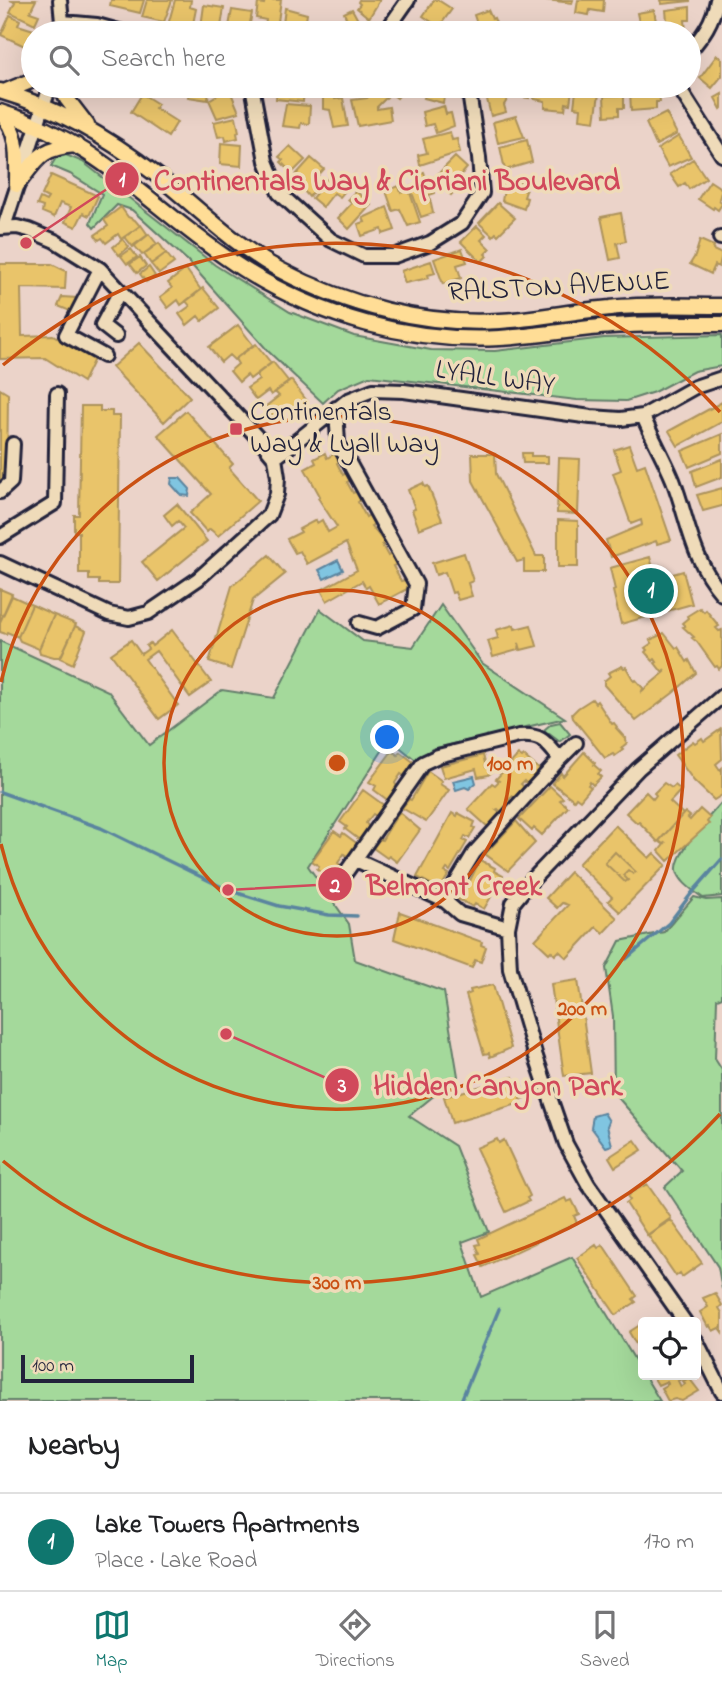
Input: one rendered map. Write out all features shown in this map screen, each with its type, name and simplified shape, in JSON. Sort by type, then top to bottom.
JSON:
[{"type":"main road","points":[[2,91],[21,84]]},
{"type":"main road","name":"RALSTON AVENUE","points":[[2,91],[21,97]]},
{"type":"main road","name":"RALSTON AVENUE","points":[[23,98],[44,105],[90,129],[159,177],[253,253],[307,283],[362,304],[417,316],[497,321],[612,307],[722,306]]},
{"type":"main road","points":[[67,98],[90,129]]},
{"type":"main road","points":[[0,112],[14,130],[17,143],[17,185]]},
{"type":"main road","name":"RALSTON AVENUE","points":[[0,112],[38,125],[77,145],[121,174],[215,250],[243,268],[296,298],[355,321],[411,333],[469,339],[527,336],[610,326],[722,324]]},
{"type":"main road","points":[[17,185],[41,154],[49,149],[77,145]]},
{"type":"street","points":[[60,0],[62,21]]},
{"type":"street","points":[[393,21],[408,0]]},
{"type":"street","points":[[701,38],[715,15],[717,0]]},
{"type":"street","points":[[0,564],[109,614],[121,617],[141,616],[198,579],[269,516],[277,494],[275,458],[244,421],[100,269],[55,241],[29,230],[2,227],[46,98]]},
{"type":"street","points":[[254,98],[266,161],[279,192],[331,240],[363,256],[394,256],[430,243],[462,223],[482,193],[470,98]]},
{"type":"street","points":[[686,98],[722,155]]},
{"type":"street","points":[[100,269],[66,335],[104,356]]},
{"type":"street","points":[[116,336],[102,325],[120,290]]},
{"type":"street","name":"LYALL WAY","points":[[275,458],[336,408],[361,393],[385,389],[621,419],[643,416],[695,387],[722,379]]},
{"type":"street","points":[[0,537],[55,503],[57,394]]},
{"type":"street","points":[[336,408],[338,443],[416,584],[413,609],[377,628],[359,623]]},
{"type":"street","points":[[643,416],[672,478],[696,555],[709,578],[722,593]]},
{"type":"street","points":[[0,492],[11,482],[13,444]]},
{"type":"street","points":[[681,1317],[588,1184],[566,1144],[510,969],[508,928],[513,904],[531,881],[638,769],[722,696]]},
{"type":"street","points":[[337,885],[423,763],[433,758],[532,735],[543,740],[560,759]]},
{"type":"street","points":[[445,901],[474,853],[576,743]]},
{"type":"street","points":[[356,860],[445,901],[460,914],[508,928]]},
{"type":"street","points":[[701,1350],[722,1392]]},
{"type":"green space","points":[[66,155],[83,162],[215,265],[290,312],[354,336],[431,350],[495,351],[604,338],[722,335],[722,366],[694,371],[654,392],[626,401],[577,400],[369,376],[338,389],[323,403],[269,352],[188,261],[132,210],[117,205],[94,228],[90,223],[102,194],[70,174],[51,166],[56,158]]},
{"type":"green space","points":[[441,605],[482,663],[565,718],[432,749],[417,761],[397,745],[384,748],[308,866],[349,924],[355,960],[444,992],[458,1076],[409,1116],[455,1146],[489,1232],[462,1242],[481,1297],[572,1257],[638,1365],[638,1380],[647,1380],[660,1401],[0,1401],[0,641],[108,691],[149,745],[222,690],[274,698],[320,609],[363,641],[413,647]]},
{"type":"green space","points":[[560,722],[570,734],[560,742],[544,730],[551,724]]},
{"type":"green space","points":[[722,802],[722,896],[703,898],[681,878],[677,870],[678,863],[695,834]]},
{"type":"green space","points":[[694,897],[706,900],[722,899],[722,997],[717,999],[715,1059],[722,1070],[722,1289],[718,1267],[665,1187],[682,1171],[614,1093],[613,1016],[606,968],[620,941],[664,932]]},
{"type":"water","points":[[172,478],[180,478],[190,489],[189,496],[181,495],[171,484]]},
{"type":"water","points":[[338,560],[343,570],[324,579],[319,570]]},
{"type":"water","points":[[474,776],[476,783],[469,789],[465,787],[456,790],[453,781]]},
{"type":"water","points":[[604,1113],[609,1121],[607,1126],[612,1145],[606,1147],[591,1127],[593,1116]]},
{"type":"building: Homes","points":[[10,0],[36,0],[30,12],[39,15],[36,21],[29,21],[10,12],[15,2]]},
{"type":"building: Homes","points":[[111,0],[144,0],[140,13],[110,6]]},
{"type":"building: Homes","points":[[147,0],[172,0],[164,21],[142,17]]},
{"type":"building: Homes","points":[[175,0],[191,0],[190,7],[196,9],[194,21],[169,21]]},
{"type":"building: Homes","points":[[265,0],[281,0],[278,21],[256,18],[258,3],[264,4]]},
{"type":"building: Homes","points":[[359,0],[380,0],[369,18],[357,8]]},
{"type":"building: Homes","points":[[434,0],[452,9],[443,21],[430,21],[423,16]]},
{"type":"building: Homes","points":[[545,0],[573,0],[572,3]]},
{"type":"building: Homes","points":[[578,0],[604,0],[603,12],[590,10],[589,15],[576,13]]},
{"type":"building: Homes","points":[[661,0],[690,0],[690,1],[662,4]]},
{"type":"building: Homes","points":[[204,5],[224,8],[222,21],[202,21]]},
{"type":"building: Homes","points":[[690,7],[690,20],[667,21],[666,10]]},
{"type":"building: Homes","points":[[285,8],[307,14],[306,21],[283,21]]},
{"type":"building: Homes","points":[[352,9],[359,21],[348,21],[344,13]]},
{"type":"building: Homes","points":[[232,10],[252,13],[250,21],[230,21]]},
{"type":"building: Homes","points":[[488,10],[495,21],[476,21],[474,15]]},
{"type":"building: Homes","points":[[654,10],[656,21],[639,21],[637,13]]},
{"type":"building: Homes","points":[[10,15],[20,20],[18,25],[21,26],[21,44],[1,35]]},
{"type":"building: Homes","points":[[717,55],[722,59],[722,76],[712,88],[701,77]]},
{"type":"building: Homes","points":[[722,94],[722,108],[721,109],[715,98]]},
{"type":"building: Homes","points":[[140,98],[148,98],[158,104],[155,108],[177,122],[168,137],[131,112]]},
{"type":"building: Homes","points":[[233,98],[239,112],[217,118],[209,100]]},
{"type":"building: Homes","points":[[276,98],[303,98],[303,102]]},
{"type":"building: Homes","points":[[323,98],[343,98],[348,126],[334,128],[330,110],[323,109]]},
{"type":"building: Homes","points":[[386,98],[377,109],[389,107],[391,120],[358,126],[352,100]]},
{"type":"building: Homes","points":[[424,98],[444,98],[443,103]]},
{"type":"building: Homes","points":[[487,98],[508,98],[504,105],[506,112],[491,116]]},
{"type":"building: Homes","points":[[571,98],[570,104],[566,103],[565,110],[545,108],[545,101],[534,99]]},
{"type":"building: Homes","points":[[575,98],[598,98],[595,121],[580,119],[581,108],[574,107]]},
{"type":"building: Homes","points":[[604,98],[624,98],[624,108],[619,108],[619,115],[605,116]]},
{"type":"building: Homes","points":[[630,98],[660,98],[660,102],[656,102],[656,109],[631,111]]},
{"type":"building: Homes","points":[[286,104],[310,106],[309,124],[301,123],[300,128],[282,126]]},
{"type":"building: Homes","points":[[444,106],[446,114],[451,113],[454,126],[436,133],[433,124],[425,126],[422,112]]},
{"type":"building: Homes","points":[[666,113],[677,134],[656,145],[646,123]]},
{"type":"building: Homes","points":[[516,116],[524,137],[498,143],[493,122]]},
{"type":"building: Homes","points":[[236,117],[238,138],[226,141],[225,136],[218,137],[214,122]]},
{"type":"building: Homes","points":[[450,132],[452,140],[457,139],[460,152],[420,165],[418,155],[427,153],[423,139]]},
{"type":"building: Homes","points":[[679,136],[691,157],[668,167],[658,149]]},
{"type":"building: Homes","points":[[527,140],[532,162],[505,170],[500,147]]},
{"type":"building: Homes","points":[[221,143],[242,145],[241,166],[220,164]]},
{"type":"building: Homes","points":[[290,146],[305,160],[292,173],[279,157]]},
{"type":"building: Homes","points":[[455,157],[467,168],[455,182],[459,186],[451,195],[434,178]]},
{"type":"building: Homes","points":[[311,158],[324,169],[314,180],[319,185],[309,197],[293,178]]},
{"type":"building: Homes","points":[[693,159],[706,178],[689,189],[685,183],[679,187],[670,174]]},
{"type":"building: Homes","points":[[333,172],[349,186],[340,197],[334,193],[323,207],[312,198]]},
{"type":"building: Homes","points":[[424,172],[427,181],[431,179],[435,193],[429,195],[433,213],[421,217],[410,187],[418,184],[415,175]]},
{"type":"building: Homes","points":[[51,175],[98,196],[89,216],[83,213],[76,227],[65,222],[71,207],[60,203],[54,217],[42,212],[43,207],[37,205],[40,198],[46,201],[48,198],[42,195]]},
{"type":"building: Homes","points":[[504,178],[520,183],[518,188],[526,191],[524,209],[502,201],[504,189],[501,188]]},
{"type":"building: Homes","points":[[710,181],[722,189],[719,199],[722,204],[718,210],[698,199]]},
{"type":"building: Homes","points":[[399,186],[401,193],[409,190],[420,222],[408,226],[400,209],[393,211],[386,191]]},
{"type":"building: Homes","points":[[356,191],[371,205],[349,229],[338,218],[352,203],[348,199]]},
{"type":"building: Homes","points":[[498,203],[515,218],[498,235],[496,233],[493,236],[479,223]]},
{"type":"building: Homes","points":[[121,207],[128,217],[140,226],[121,239],[118,234],[106,243],[102,238],[99,240],[95,235],[108,226],[104,220]]},
{"type":"building: Homes","points":[[387,207],[395,230],[383,234],[382,229],[362,236],[358,224],[365,222],[363,218]]},
{"type":"building: Homes","points":[[621,213],[626,241],[617,243],[620,258],[610,260],[601,217]]},
{"type":"building: Homes","points":[[141,225],[148,235],[133,247],[125,237]]},
{"type":"building: Homes","points":[[477,226],[486,235],[481,240],[490,249],[481,262],[461,242]]},
{"type":"building: Homes","points":[[149,234],[157,244],[142,255],[134,245]]},
{"type":"building: Homes","points":[[123,239],[129,247],[119,255],[113,247]]},
{"type":"building: Homes","points":[[700,240],[714,246],[713,250],[722,254],[719,267],[715,265],[711,274],[690,264]]},
{"type":"building: Homes","points":[[159,243],[166,253],[151,264],[144,254]]},
{"type":"building: Homes","points":[[131,249],[137,257],[127,264],[121,256]]},
{"type":"building: Homes","points":[[462,249],[467,262],[457,265],[461,278],[443,284],[434,259]]},
{"type":"building: Homes","points":[[166,253],[174,263],[159,274],[151,264]]},
{"type":"building: Homes","points":[[140,257],[146,266],[137,273],[130,264]]},
{"type":"building: Homes","points":[[431,261],[435,273],[428,275],[429,278],[405,283],[401,271]]},
{"type":"building: Homes","points":[[0,264],[52,264],[66,271],[65,289],[21,288],[22,336],[53,335],[94,359],[83,382],[45,358],[0,359]]},
{"type":"building: Homes","points":[[149,267],[155,276],[146,282],[140,274]]},
{"type":"building: Homes","points":[[186,269],[201,290],[181,305],[178,300],[168,308],[160,297],[172,288],[168,283]]},
{"type":"building: Homes","points":[[203,288],[219,308],[202,321],[198,316],[187,325],[179,314],[190,306],[186,301]]},
{"type":"building: Homes","points":[[62,297],[77,298],[70,311],[58,306]]},
{"type":"building: Homes","points":[[238,325],[253,345],[234,360],[229,355],[221,362],[209,347]]},
{"type":"building: Homes","points":[[139,343],[190,397],[164,422],[112,367]]},
{"type":"building: Homes","points":[[256,344],[271,363],[250,379],[247,375],[239,382],[230,371],[238,364],[235,359]]},
{"type":"building: Homes","points":[[273,362],[289,382],[271,395],[268,391],[256,400],[247,388],[259,380],[256,375]]},
{"type":"building: Homes","points":[[291,380],[307,401],[292,413],[288,408],[274,418],[265,407],[279,396],[275,392]]},
{"type":"building: Homes","points":[[0,389],[8,394],[7,482],[0,485]]},
{"type":"building: Homes","points":[[722,402],[722,422],[678,446],[669,431]]},
{"type":"building: Homes","points":[[81,406],[100,406],[100,411],[112,411],[112,416],[120,416],[118,584],[99,584],[99,580],[89,580],[89,573],[79,573],[79,532],[74,532],[74,515],[79,515]]},
{"type":"building: Homes","points":[[186,411],[233,464],[229,468],[258,501],[218,536],[210,529],[207,532],[190,513],[211,494],[158,435]]},
{"type":"building: Homes","points":[[722,434],[722,453],[689,467],[682,451]]},
{"type":"building: Homes","points":[[629,445],[637,467],[645,464],[671,540],[657,544],[656,541],[611,557],[606,540],[642,525],[641,520],[631,524],[613,473],[621,470],[614,450]]},
{"type":"building: Homes","points":[[325,453],[327,458],[336,453],[343,475],[346,473],[353,493],[357,491],[361,500],[358,502],[366,517],[369,515],[374,524],[371,526],[385,543],[382,545],[388,556],[391,554],[396,565],[393,566],[401,581],[405,580],[409,588],[379,604],[369,586],[366,588],[362,581],[327,601],[321,590],[357,570],[346,543],[307,564],[300,551],[295,553],[287,539],[316,520],[317,523],[322,520],[328,532],[337,527],[318,498],[320,496],[305,469],[316,463],[314,459]]},
{"type":"building: Homes","points":[[522,453],[548,456],[548,463],[523,463]]},
{"type":"building: Homes","points":[[472,454],[495,454],[496,474],[536,556],[544,556],[544,572],[524,572],[524,560],[517,562],[473,481]]},
{"type":"building: Homes","points":[[559,458],[580,459],[578,514],[557,513]]},
{"type":"building: Homes","points":[[722,459],[722,477],[696,487],[692,471]]},
{"type":"building: Homes","points":[[423,483],[425,487],[428,486],[442,520],[419,529],[408,490]]},
{"type":"building: Homes","points":[[722,488],[722,506],[703,511],[697,495]]},
{"type":"building: Homes","points":[[177,504],[207,541],[158,581],[142,562],[184,528],[178,521],[172,526],[164,515]]},
{"type":"building: Homes","points":[[558,520],[578,521],[578,567],[558,567]]},
{"type":"building: Homes","points":[[464,553],[473,581],[468,583],[472,596],[458,600],[455,592],[452,593],[445,572],[436,575],[432,563]]},
{"type":"building: Homes","points":[[269,555],[285,574],[253,600],[231,669],[209,662],[232,586]]},
{"type":"building: Homes","points":[[650,557],[656,579],[683,571],[692,604],[621,624],[610,568]]},
{"type":"building: Homes","points":[[0,589],[12,594],[0,622]]},
{"type":"building: Homes","points":[[12,596],[32,605],[18,637],[0,632],[0,622]]},
{"type":"building: Homes","points":[[32,605],[54,615],[39,649],[20,641],[18,637]]},
{"type":"building: Homes","points":[[700,608],[704,612],[706,610],[719,626],[716,628],[719,631],[722,630],[722,666],[719,669],[683,627],[685,626],[682,623],[687,616]]},
{"type":"building: Homes","points":[[54,615],[76,624],[61,657],[40,653],[39,649]]},
{"type":"building: Homes","points":[[514,625],[515,629],[531,625],[537,646],[521,650],[519,643],[518,650],[493,657],[488,641],[498,638],[496,630]]},
{"type":"building: Homes","points":[[75,626],[86,631],[73,664],[60,658]]},
{"type":"building: Homes","points":[[172,630],[211,682],[190,697],[156,651],[145,659],[178,705],[159,719],[111,654],[131,640],[141,654],[148,649],[146,646],[150,643],[152,646]]},
{"type":"building: Homes","points":[[664,633],[676,648],[678,647],[687,662],[689,660],[696,673],[636,721],[604,685],[604,681],[610,676],[608,673],[622,666],[626,667],[634,681],[643,688],[642,691],[665,672],[655,663],[655,659],[653,661],[645,652],[645,648],[652,643],[650,640]]},
{"type":"building: Homes","points":[[592,699],[595,703],[597,701],[626,739],[627,743],[621,748],[623,750],[615,756],[613,754],[605,758],[573,718],[572,714],[578,708]]},
{"type":"building: Homes","points":[[721,729],[722,759],[716,764],[720,770],[722,768],[722,795],[714,800],[694,781],[675,755],[693,741],[695,743],[702,738],[704,741]]},
{"type":"building: Homes","points":[[392,751],[398,755],[400,752],[416,764],[409,774],[401,774],[395,783],[398,789],[389,801],[374,790],[376,786],[369,782]]},
{"type":"building: Homes","points":[[584,752],[601,771],[598,774],[601,777],[593,785],[590,782],[588,785],[591,787],[580,800],[576,797],[574,800],[552,783],[561,773],[563,776]]},
{"type":"building: Homes","points":[[483,755],[486,767],[490,766],[492,772],[488,775],[478,777],[476,769],[444,778],[440,766]]},
{"type":"building: Homes","points":[[518,755],[522,758],[524,756],[540,770],[527,784],[524,781],[521,784],[524,787],[514,798],[512,796],[509,800],[511,802],[501,812],[496,810],[500,813],[488,827],[468,809],[492,783],[495,785],[499,781],[496,779]]},
{"type":"building: Homes","points":[[428,771],[449,790],[426,822],[402,808],[411,800]]},
{"type":"building: Homes","points":[[664,783],[672,788],[675,785],[681,790],[670,802],[683,814],[658,842],[626,813],[646,792],[653,799],[656,795],[654,793]]},
{"type":"building: Homes","points":[[550,786],[568,807],[542,835],[534,828],[532,831],[519,819]]},
{"type":"building: Homes","points":[[363,790],[385,806],[380,814],[373,814],[366,823],[370,829],[361,841],[340,822]]},
{"type":"building: Homes","points":[[700,809],[710,818],[707,822],[709,824],[668,861],[659,851],[666,842],[663,844],[659,841],[685,812],[690,816],[690,820]]},
{"type":"building: Homes","points":[[399,812],[420,830],[397,862],[373,848],[382,840]]},
{"type":"building: Homes","points":[[452,813],[457,816],[458,813],[475,822],[475,828],[469,838],[465,836],[463,840],[467,842],[450,871],[447,869],[445,872],[449,874],[440,889],[417,877]]},
{"type":"building: Homes","points":[[516,821],[535,843],[508,871],[485,854]]},
{"type":"building: Homes","points":[[615,825],[649,858],[654,853],[666,865],[620,912],[608,901],[612,897],[578,864]],"holes":[[[615,852],[636,872],[633,874],[628,870],[623,875],[628,880],[625,882],[605,863]]]},
{"type":"building: Homes","points":[[334,831],[341,836],[343,833],[359,845],[352,854],[344,854],[338,863],[341,870],[333,881],[317,869],[319,866],[312,861]]},
{"type":"building: Homes","points":[[615,852],[636,872],[633,874],[628,870],[623,875],[628,880],[625,882],[605,863]]},
{"type":"building: Homes","points":[[480,860],[503,876],[484,909],[458,899]]},
{"type":"building: Homes","points":[[570,872],[617,918],[603,933],[596,927],[567,958],[559,951],[555,955],[551,951],[549,953],[535,940],[568,905],[562,903],[557,908],[546,898]]},
{"type":"building: Homes","points":[[400,912],[482,942],[481,945],[486,947],[481,962],[475,960],[472,968],[394,939]]},
{"type":"building: Homes","points":[[578,980],[591,1073],[564,1076],[551,984]]},
{"type":"building: Homes","points":[[493,985],[511,1048],[490,1057],[489,1053],[484,1054],[466,995],[471,993],[470,990]]},
{"type":"building: Homes","points":[[513,1077],[516,1086],[521,1084],[524,1098],[520,1099],[521,1103],[452,1123],[444,1097]]},
{"type":"building: Homes","points":[[497,1139],[499,1143],[504,1140],[530,1196],[527,1198],[529,1201],[506,1212],[476,1148]]},
{"type":"building: Homes","points":[[635,1140],[642,1150],[615,1167],[609,1157]]},
{"type":"building: Homes","points":[[647,1184],[671,1218],[647,1235],[626,1203],[632,1192]]},
{"type":"building: Homes","points":[[565,1198],[567,1202],[572,1200],[579,1214],[574,1216],[577,1223],[483,1267],[477,1255],[480,1254],[476,1245],[480,1244],[478,1239]]},
{"type":"building: Homes","points":[[671,1220],[702,1263],[682,1277],[680,1273],[676,1276],[648,1235]]},
{"type":"building: Homes","points":[[596,1245],[598,1248],[603,1245],[637,1296],[633,1299],[636,1302],[616,1315],[577,1258]]},
{"type":"building: Homes","points":[[715,1293],[722,1305],[719,1308],[722,1313],[722,1332],[719,1328],[713,1331],[708,1327],[700,1312],[708,1307],[703,1298]]},
{"type":"building: Homes","points":[[638,1326],[637,1346],[629,1332]]},
{"type":"building: Homes","points":[[655,1380],[680,1380],[681,1387],[685,1384],[683,1381],[691,1380],[699,1391],[682,1401],[668,1401],[661,1388],[668,1384],[667,1381],[658,1385]]},
{"type":"waterway","points":[[0,792],[101,828],[228,890],[279,906],[329,915],[357,916]]},
{"type":"waterway","points":[[626,959],[669,923],[722,859]]},
{"type":"waterway","points":[[461,1401],[499,1309]]},
{"type":"place","name":"Continentals Way & Cipriani Boulevard","points":[[26,243]]},
{"type":"place","name":"Continentals Way & Lyall Way","points":[[236,429]]},
{"type":"place","name":"Lake Towers Apartments","points":[[651,591]]},
{"type":"place","name":"Belmont Creek","points":[[228,890]]},
{"type":"place","name":"Hidden Canyon Park","points":[[226,1034]]}]
